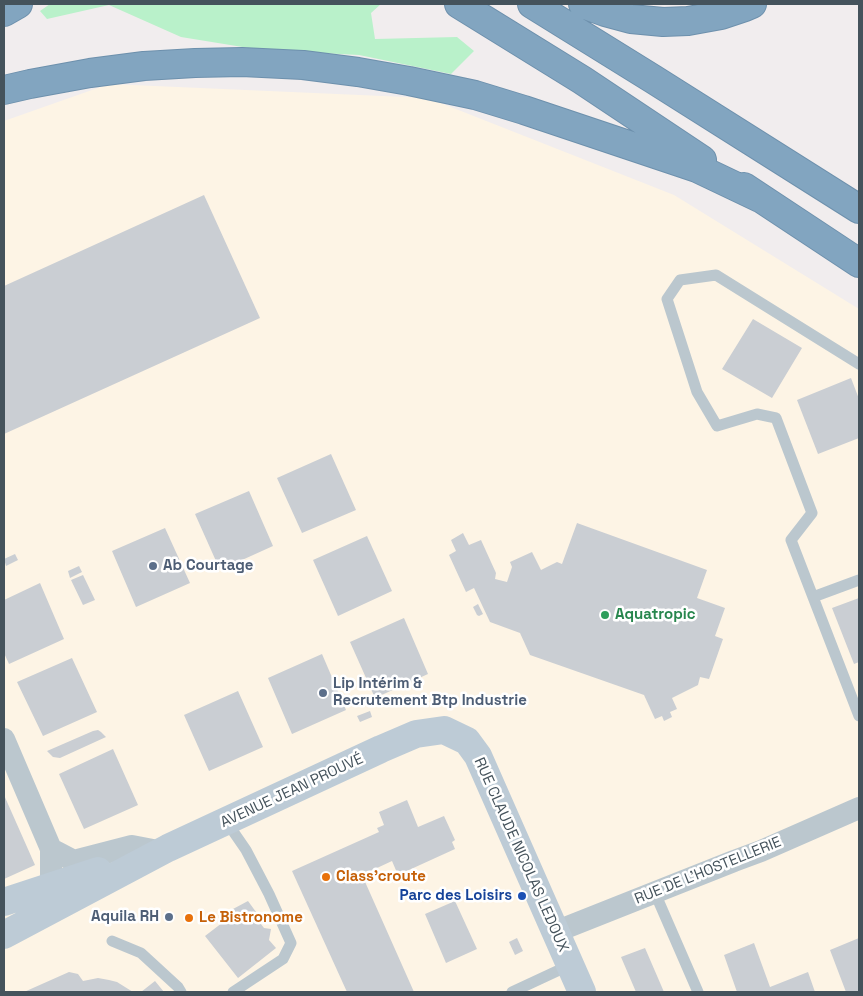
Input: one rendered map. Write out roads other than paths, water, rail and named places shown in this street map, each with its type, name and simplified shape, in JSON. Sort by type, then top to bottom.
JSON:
[{"type":"highway","points":[[4,12],[18,4]]},
{"type":"highway","points":[[459,4],[582,80],[859,263]]},
{"type":"highway","points":[[532,4],[859,209]]},
{"type":"highway","points":[[583,4],[604,12],[632,19],[663,22],[688,21],[721,15],[752,4]]},
{"type":"highway","points":[[4,90],[117,69],[195,63],[242,62],[303,65],[358,72],[475,95],[524,110],[697,168],[760,198]]},
{"type":"street","name":"RUE CLAUDE NICOLAS LEDOUX","points":[[416,734],[444,730],[466,741],[478,756],[582,992]]},
{"type":"street","name":"AVENUE JEAN PROUVÉ","points":[[4,935],[72,896],[163,849],[416,734]]},
{"type":"street","points":[[4,739],[51,849],[52,878],[72,896]]},
{"type":"street","name":"RUE DE L'HOSTELLERIE","points":[[555,932],[734,860],[761,851],[859,808]]},
{"type":"street","points":[[51,849],[74,861],[132,846],[163,849]]},
{"type":"street","name":"AVENUE JEAN PROUVÉ","points":[[4,902],[72,896]]},
{"type":"lane","points":[[859,364],[716,275],[680,280],[667,299],[697,392],[717,426],[757,414],[776,418],[812,513],[791,540],[859,716]]},
{"type":"lane","points":[[813,597],[859,580]]},
{"type":"lane","points":[[226,821],[246,850],[269,894],[291,943],[283,959],[233,992]]},
{"type":"lane","points":[[655,893],[698,992]]},
{"type":"lane","points":[[112,941],[141,953],[181,992]]},
{"type":"lane","points":[[512,992],[570,965]]},
{"type":"place","name":"Ab Courtage","points":[[153,566]]},
{"type":"place","name":"Aquatropic","points":[[605,615]]},
{"type":"place","name":"Lip Intérim & Recrutement Btp Industrie","points":[[323,693]]},
{"type":"place","name":"Class'croute","points":[[326,877]]},
{"type":"place","name":"Parc des Loisirs","points":[[522,896]]},
{"type":"place","name":"Aquila RH","points":[[169,917]]},
{"type":"place","name":"Le Bistronome","points":[[189,918]]}]
